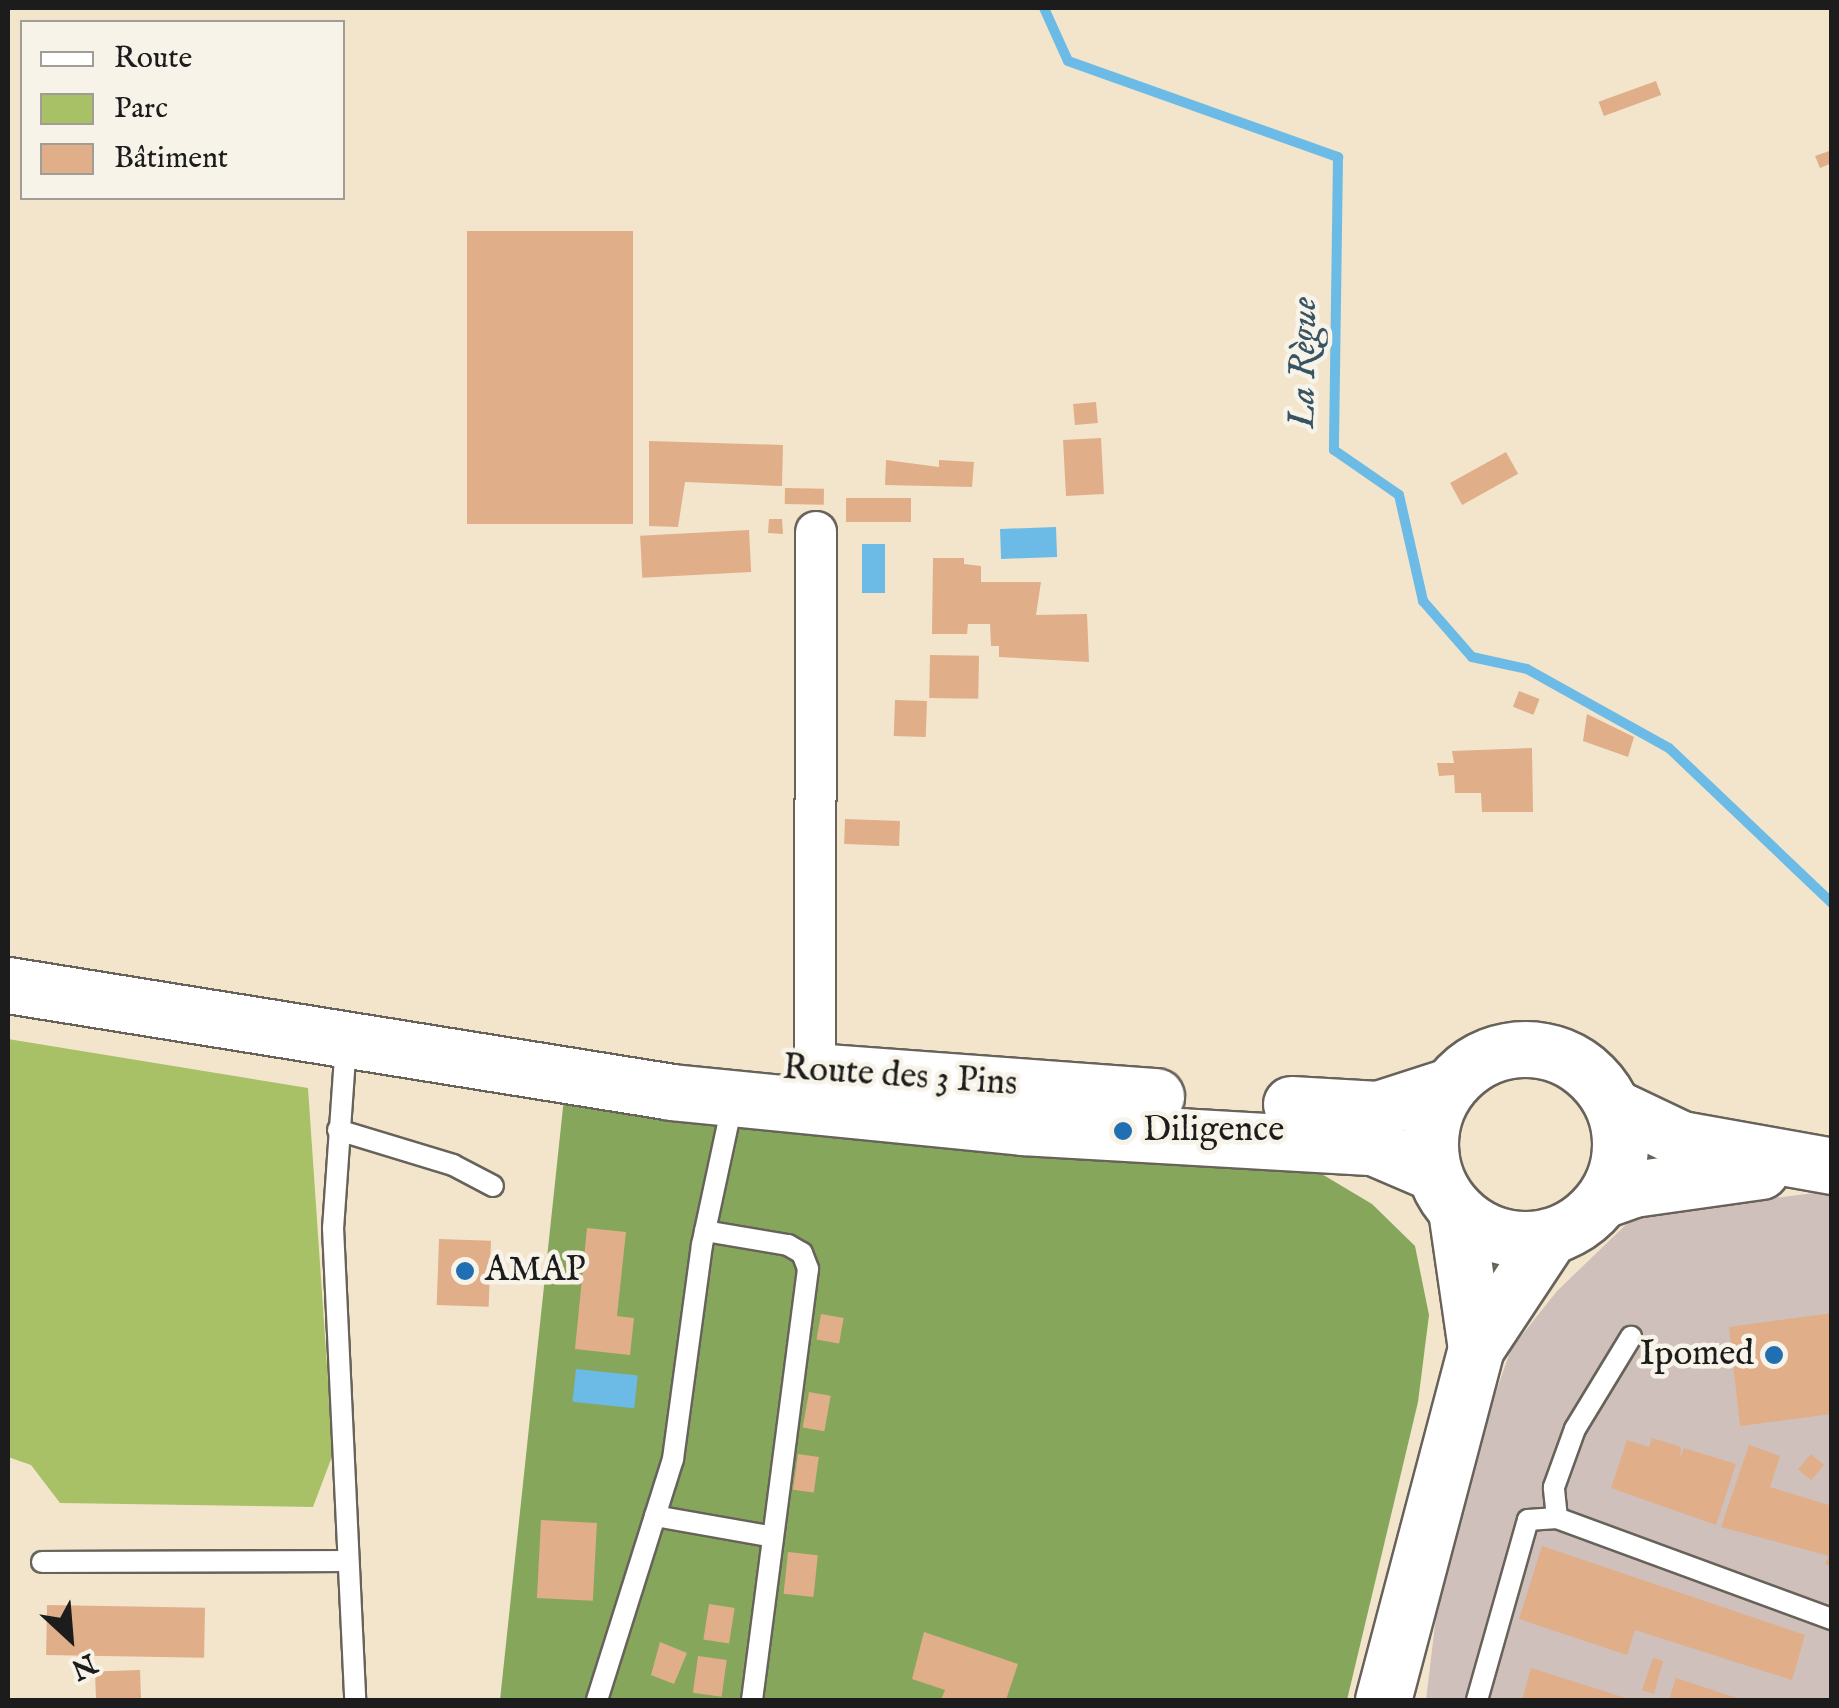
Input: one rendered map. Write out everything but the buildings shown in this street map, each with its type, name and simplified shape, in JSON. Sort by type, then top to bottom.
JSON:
[{"type":"main road","name":"Route des 3 Pins","points":[[8,985],[734,1100],[1022,1127],[1373,1147],[1445,1191]]},
{"type":"main road","name":"Route des 3 Pins","points":[[346,1041],[1378,1108],[1449,1086]]},
{"type":"main road","points":[[1445,1191],[1499,1236],[1550,1236],[1579,1223],[1602,1200],[1617,1172],[1621,1139],[1614,1108],[1598,1082],[1549,1052],[1494,1054],[1449,1086],[1435,1113],[1445,1191],[1476,1348]]},
{"type":"main road","points":[[1614,1108],[1680,1139],[1823,1173]]},
{"type":"main road","points":[[1602,1200],[1634,1188],[1823,1173]]},
{"type":"main road","points":[[1389,1690],[1476,1348],[1550,1236]]},
{"type":"street","points":[[815,1071],[816,532]]},
{"type":"lane","points":[[346,1041],[333,1228],[346,1398],[355,1700]]},
{"type":"lane","points":[[597,1700],[674,1459],[705,1231],[734,1100]]},
{"type":"lane","points":[[338,1130],[452,1165],[492,1186]]},
{"type":"lane","points":[[705,1231],[788,1245],[802,1252],[808,1269],[809,1295],[769,1536],[752,1700]]},
{"type":"lane","points":[[1557,1518],[1554,1487],[1575,1429],[1630,1337]]},
{"type":"lane","points":[[656,1516],[769,1536]]},
{"type":"lane","points":[[1477,1700],[1528,1520],[1557,1518],[1832,1619]]},
{"type":"lane","points":[[42,1562],[348,1561]]},
{"type":"shaded area","points":[[1831,1191],[1831,1700],[1426,1700],[1446,1533],[1511,1349],[1557,1291],[1636,1215]]},
{"type":"green space","points":[[8,1039],[308,1088],[333,1454],[313,1507],[60,1503],[31,1465],[8,1457]]},
{"type":"green space","points":[[564,1098],[1315,1170],[1372,1204],[1415,1246],[1429,1315],[1418,1402],[1347,1700],[500,1700]]},
{"type":"water","points":[[1056,527],[1057,557],[1001,559],[1000,529]]},
{"type":"water","points":[[862,544],[885,544],[885,593],[862,593]]},
{"type":"water","points":[[576,1369],[638,1375],[634,1408],[573,1402]]},
{"type":"waterway","name":"La Règue","points":[[1044,8],[1068,61],[1338,157],[1334,450],[1399,495],[1423,601],[1472,657],[1527,669],[1669,748],[1832,903]]},
{"type":"place","name":"Diligence","points":[[1123,1131]]},
{"type":"place","name":"AMAP","points":[[465,1271]]},
{"type":"place","name":"Ipomed","points":[[1774,1355]]}]
